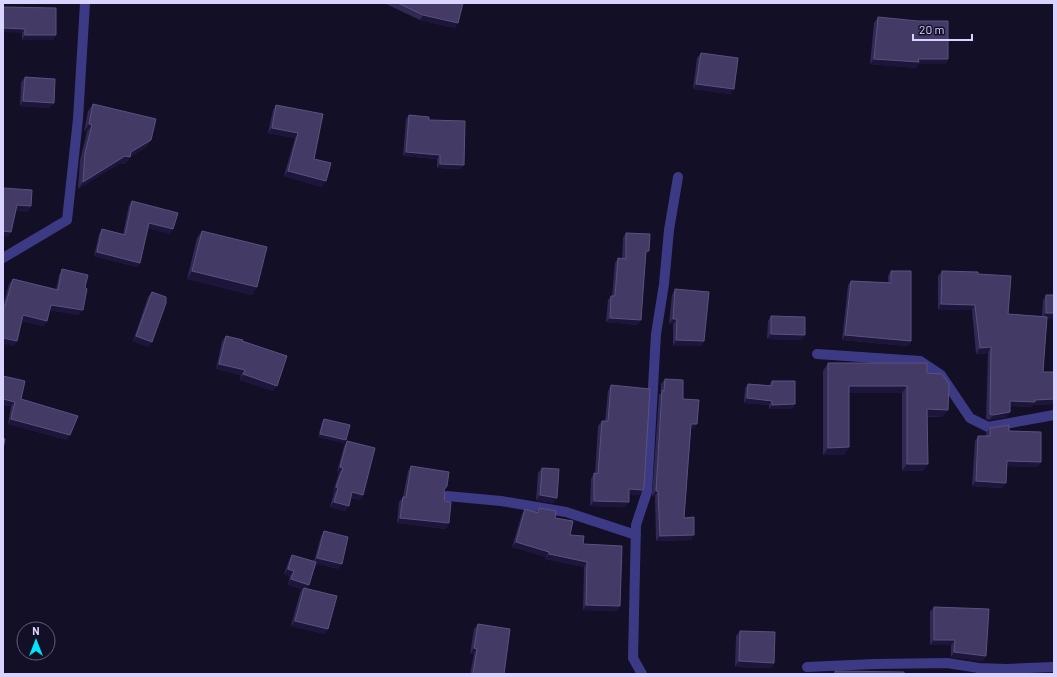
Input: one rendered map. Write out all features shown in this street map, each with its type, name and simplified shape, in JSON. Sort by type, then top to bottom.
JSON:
[{"type":"street","points":[[3,258],[66,220],[78,119],[85,3]]},
{"type":"street","points":[[642,674],[633,658],[636,525],[647,492],[656,334],[664,284],[669,230],[678,177]]},
{"type":"street","points":[[817,354],[920,361],[942,375],[970,418],[988,427],[1054,415]]},
{"type":"street","points":[[447,496],[501,500],[566,512],[636,535]]},
{"type":"street","points":[[807,667],[947,663],[981,671],[1054,667]]},
{"type":"building","points":[[398,3],[463,3],[458,23],[423,15]]},
{"type":"building","points":[[3,7],[56,8],[56,35],[25,35],[25,29],[3,28]]},
{"type":"building","points":[[878,17],[918,21],[948,21],[948,59],[918,59],[919,62],[874,59]]},
{"type":"building","points":[[701,53],[738,58],[734,89],[696,84]]},
{"type":"building","points":[[25,77],[55,79],[54,103],[23,101]]},
{"type":"building","points":[[93,104],[156,119],[151,140],[131,152],[130,157],[125,156],[83,182],[85,153],[92,125],[89,124]]},
{"type":"building","points":[[276,105],[323,114],[314,159],[331,163],[326,181],[288,171],[298,133],[272,128]]},
{"type":"building","points":[[409,115],[429,117],[429,120],[465,121],[464,165],[440,164],[440,155],[406,152]]},
{"type":"building","points":[[3,188],[32,190],[31,206],[17,205],[11,232],[3,231]]},
{"type":"building","points":[[132,201],[178,213],[173,229],[149,223],[140,263],[97,252],[102,229],[125,235]]},
{"type":"building","points":[[202,231],[267,247],[257,287],[192,271]]},
{"type":"building","points":[[626,233],[650,234],[649,251],[646,251],[641,320],[610,318],[611,296],[615,296],[618,258],[626,259]]},
{"type":"building","points":[[62,269],[88,275],[85,287],[87,289],[83,310],[51,305],[47,321],[23,315],[17,341],[3,338],[3,305],[5,306],[13,279],[58,290]]},
{"type":"building","points":[[891,271],[911,271],[911,341],[845,335],[851,281],[891,283]]},
{"type":"building","points":[[942,271],[978,272],[978,274],[1011,276],[1008,314],[1047,317],[1043,372],[1054,372],[1054,399],[1035,400],[1035,402],[1010,401],[1010,412],[993,415],[990,414],[991,347],[980,348],[975,305],[941,304]]},
{"type":"building","points":[[675,289],[709,292],[704,341],[676,340],[677,319],[673,319]]},
{"type":"building","points":[[152,292],[166,297],[166,303],[152,342],[136,336]]},
{"type":"building","points":[[1046,295],[1054,295],[1054,313],[1046,313]]},
{"type":"building","points":[[771,316],[805,317],[805,335],[771,334]]},
{"type":"building","points":[[226,336],[243,340],[242,341],[287,356],[277,386],[243,374],[245,370],[219,364]]},
{"type":"building","points":[[828,363],[927,363],[927,373],[942,374],[949,384],[948,410],[927,409],[928,464],[907,464],[907,386],[849,386],[849,447],[828,448]]},
{"type":"building","points":[[3,376],[25,381],[21,399],[78,416],[70,435],[11,419],[15,402],[3,399]]},
{"type":"building","points":[[665,379],[683,380],[683,399],[699,400],[697,424],[691,424],[684,518],[694,517],[694,535],[660,536],[658,491],[656,491],[662,390],[664,391]]},
{"type":"building","points":[[772,381],[795,381],[795,404],[772,405],[772,401],[747,398],[748,384],[772,386]]},
{"type":"building","points":[[611,385],[650,389],[644,486],[643,490],[629,489],[629,502],[594,501],[594,473],[598,474],[602,421],[608,421]]},
{"type":"building","points":[[324,419],[350,425],[346,440],[320,434]]},
{"type":"building","points":[[1009,425],[1009,431],[1041,432],[1041,462],[1007,461],[1006,483],[976,481],[978,436],[990,436],[990,428]]},
{"type":"building","points":[[3,438],[5,439],[3,449]]},
{"type":"building","points":[[347,441],[375,448],[363,495],[352,492],[349,506],[334,502],[338,488],[336,487],[343,468],[340,467]]},
{"type":"building","points":[[411,466],[449,472],[447,486],[444,490],[444,501],[451,502],[449,523],[400,518],[403,497],[406,497]]},
{"type":"building","points":[[542,468],[559,469],[557,498],[540,495]]},
{"type":"building","points":[[539,508],[556,511],[555,518],[573,521],[570,535],[584,536],[583,544],[622,546],[620,606],[586,605],[587,562],[549,554],[549,552],[516,542],[525,509],[538,513]]},
{"type":"building","points":[[324,531],[348,537],[342,564],[317,558]]},
{"type":"building","points":[[292,555],[316,562],[309,585],[291,579],[294,571],[288,569]]},
{"type":"building","points":[[304,588],[337,596],[328,629],[295,621]]},
{"type":"building","points":[[934,607],[989,609],[986,656],[954,652],[955,640],[934,640]]},
{"type":"building","points":[[478,624],[510,629],[504,674],[473,674],[477,649],[474,648]]},
{"type":"building","points":[[740,631],[775,632],[774,663],[739,661]]},
{"type":"building","points":[[835,671],[904,672],[904,674],[835,674]]}]
